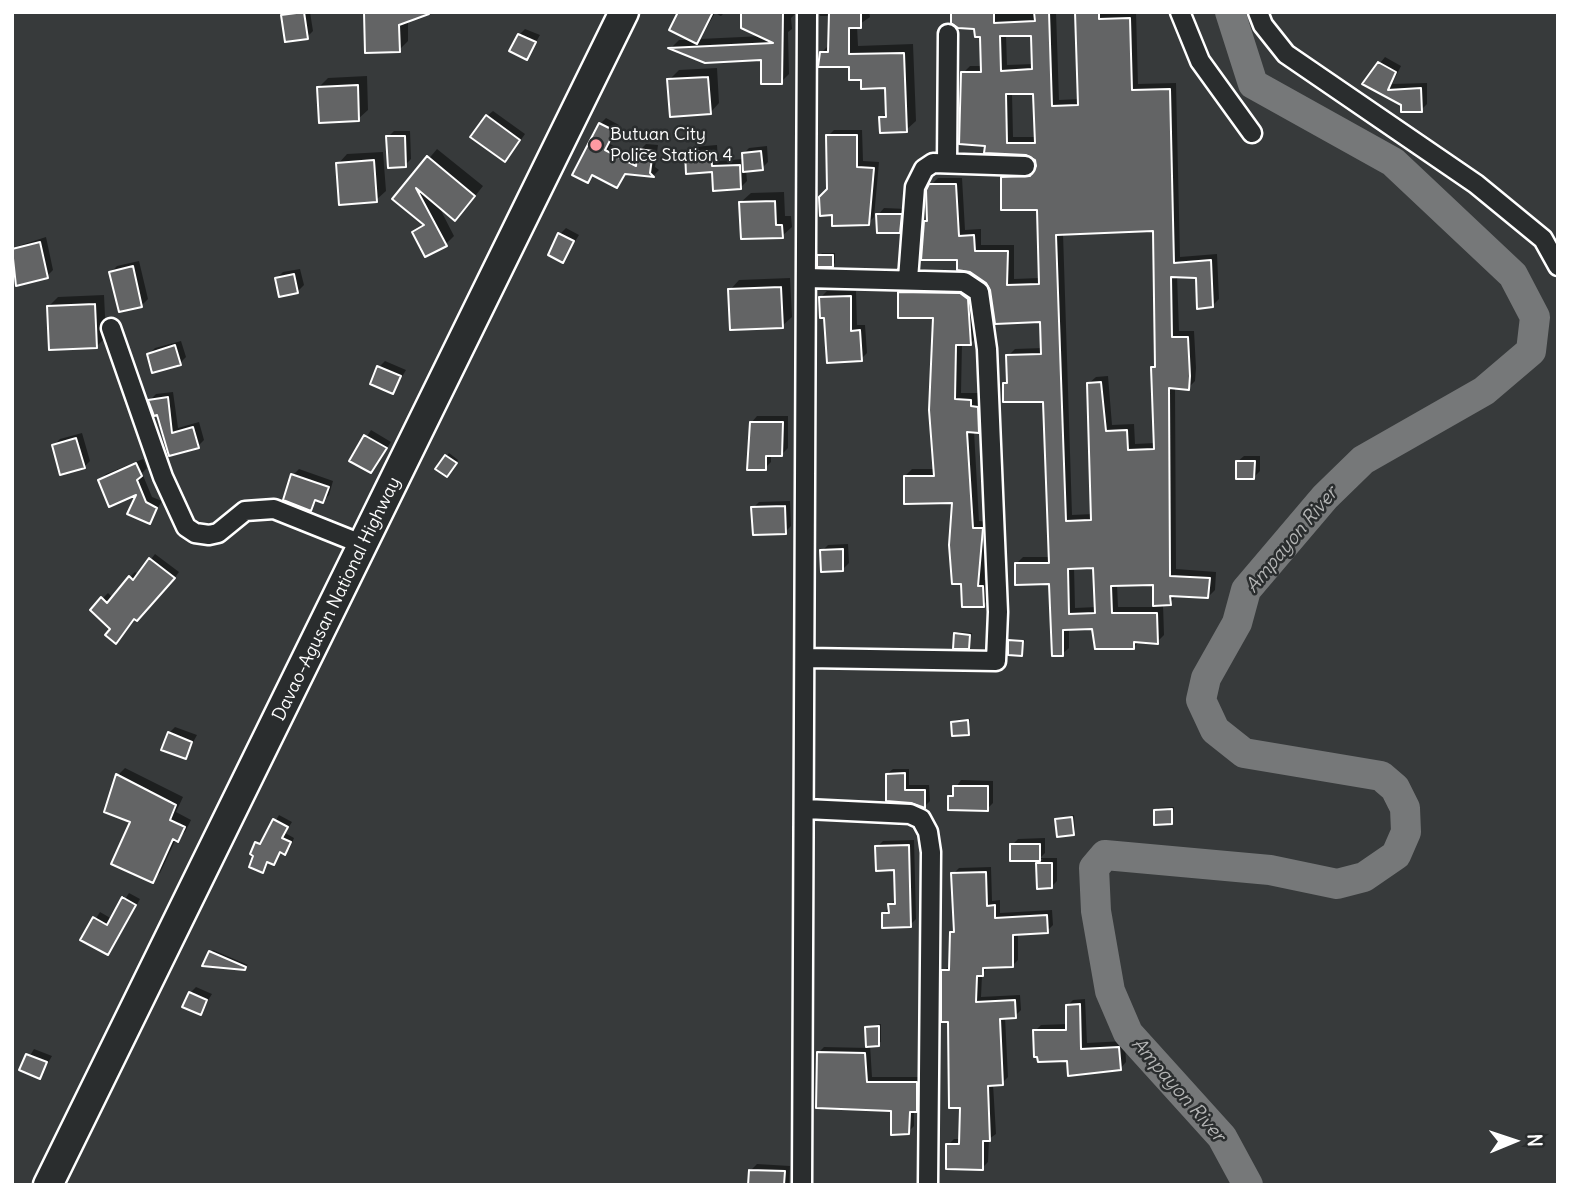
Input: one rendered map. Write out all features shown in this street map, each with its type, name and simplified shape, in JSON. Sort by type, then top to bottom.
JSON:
[{"type":"highway","name":"Davao-Agusan National Highway","points":[[48,1185],[624,12]]},
{"type":"street","points":[[803,1185],[807,658],[807,12]]},
{"type":"street","points":[[1181,12],[1200,61],[1252,133]]},
{"type":"street","points":[[1258,12],[1263,25],[1286,54],[1312,75],[1370,110],[1476,184],[1543,239],[1558,267]]},
{"type":"street","points":[[947,163],[948,34]]},
{"type":"street","points":[[908,279],[915,187],[924,169],[933,163],[1025,166]]},
{"type":"street","points":[[806,278],[964,282],[979,292],[983,306],[996,534],[996,661],[807,658]]},
{"type":"street","points":[[111,328],[163,477],[186,527],[195,533],[209,535],[218,533],[245,511],[274,509],[364,545]]},
{"type":"street","points":[[806,809],[910,814],[921,818],[928,832],[928,1185]]},
{"type":"building","points":[[304,12],[308,39],[285,42],[281,15]]},
{"type":"building","points":[[364,12],[429,14],[399,25],[400,52],[365,53]]},
{"type":"building","points":[[678,12],[713,12],[697,44],[669,30]]},
{"type":"building","points":[[741,12],[783,12],[782,84],[761,84],[761,60],[705,63],[668,48],[773,43],[741,28]]},
{"type":"building","points":[[829,12],[861,12],[861,28],[849,28],[849,54],[904,53],[907,132],[880,133],[879,117],[886,117],[885,88],[861,89],[861,80],[849,80],[849,67],[818,67],[820,52],[828,52]]},
{"type":"building","points":[[951,12],[994,12],[994,23],[1035,21],[1034,12],[1049,12],[1052,106],[1078,105],[1075,12],[1099,12],[1099,19],[1130,18],[1132,90],[1170,89],[1174,263],[1211,260],[1213,307],[1197,309],[1196,278],[1171,277],[1172,337],[1188,337],[1190,376],[1189,390],[1169,388],[1170,576],[1210,578],[1208,598],[1170,596],[1171,605],[1153,606],[1153,585],[1111,586],[1112,613],[1157,613],[1158,644],[1134,642],[1134,649],[1095,649],[1092,629],[1063,630],[1063,656],[1052,656],[1049,584],[1015,585],[1015,563],[1049,563],[1043,402],[1003,402],[1003,383],[1007,383],[1006,355],[1041,354],[1040,322],[995,324],[990,290],[986,283],[970,272],[957,270],[957,260],[921,260],[924,221],[927,221],[926,190],[929,184],[956,184],[959,236],[974,235],[975,251],[1008,251],[1007,285],[1039,284],[1037,210],[1001,210],[1001,177],[1030,176],[1036,166],[1035,160],[1026,155],[984,153],[985,146],[959,144],[961,72],[981,72],[980,37],[975,37],[974,29],[958,28],[951,23]],"holes":[[[1000,36],[1031,36],[1032,69],[1001,71]],[[1006,94],[1033,94],[1035,143],[1007,143]],[[1153,231],[1155,367],[1151,367],[1154,449],[1128,450],[1127,430],[1106,431],[1101,382],[1087,383],[1091,520],[1066,521],[1056,235]],[[1093,568],[1095,613],[1069,614],[1068,569]]]},
{"type":"building","points":[[518,34],[536,42],[527,60],[509,51]]},
{"type":"building","points":[[1378,62],[1396,72],[1388,90],[1421,88],[1422,112],[1401,112],[1401,105],[1362,84]]},
{"type":"building","points":[[708,77],[711,114],[670,117],[667,79]]},
{"type":"building","points":[[358,85],[359,121],[319,123],[317,87]]},
{"type":"building","points":[[486,115],[520,140],[505,162],[470,137]]},
{"type":"building","points":[[599,123],[615,131],[605,150],[636,166],[638,149],[653,151],[650,173],[654,177],[625,174],[617,188],[592,175],[588,183],[572,175]]},
{"type":"building","points":[[826,135],[857,135],[857,167],[874,168],[869,225],[832,226],[832,215],[820,216],[819,197],[827,189]]},
{"type":"building","points":[[386,136],[405,136],[406,167],[388,168]]},
{"type":"building","points":[[711,151],[712,166],[740,165],[741,189],[713,191],[712,172],[686,174],[685,152]]},
{"type":"building","points":[[761,151],[763,170],[743,172],[742,153]]},
{"type":"building","points":[[427,156],[475,196],[455,221],[416,188],[447,246],[425,257],[412,232],[424,225],[392,199]]},
{"type":"building","points":[[374,160],[377,202],[339,205],[336,163]]},
{"type":"building","points":[[775,201],[776,225],[782,225],[783,238],[741,239],[739,202]]},
{"type":"building","points":[[876,214],[902,214],[900,233],[877,233]]},
{"type":"building","points":[[558,233],[574,241],[563,263],[548,255]]},
{"type":"building","points":[[40,242],[48,278],[16,286],[12,249]]},
{"type":"building","points":[[817,255],[833,255],[833,267],[817,267]]},
{"type":"building","points":[[133,266],[142,307],[119,312],[109,272]]},
{"type":"building","points":[[294,274],[298,293],[279,297],[275,278]]},
{"type":"building","points":[[781,287],[783,328],[730,330],[728,289]]},
{"type":"building","points":[[898,292],[960,293],[968,299],[971,345],[956,345],[955,399],[971,400],[971,406],[978,407],[979,433],[967,432],[973,528],[983,528],[978,586],[983,586],[984,607],[962,607],[961,584],[952,584],[949,545],[952,503],[904,504],[904,476],[934,476],[929,410],[933,318],[898,318]]},
{"type":"building","points":[[851,296],[851,331],[860,330],[862,361],[827,363],[824,318],[820,318],[819,297]]},
{"type":"building","points":[[95,304],[97,348],[49,350],[47,306]]},
{"type":"building","points":[[175,345],[181,365],[152,373],[147,354]]},
{"type":"building","points":[[377,366],[401,376],[393,394],[370,384]]},
{"type":"building","points":[[168,397],[172,433],[193,427],[199,448],[169,456],[157,415],[154,416],[148,400]]},
{"type":"building","points":[[750,422],[783,422],[782,456],[766,456],[766,470],[747,470]]},
{"type":"building","points":[[364,435],[387,448],[371,473],[349,461]]},
{"type":"building","points":[[76,438],[85,468],[60,475],[52,445]]},
{"type":"building","points":[[445,455],[457,463],[447,477],[435,469]]},
{"type":"building","points":[[1236,461],[1255,461],[1254,479],[1236,479]]},
{"type":"building","points":[[136,463],[142,476],[137,480],[146,502],[157,508],[150,524],[127,514],[136,495],[109,507],[98,480]]},
{"type":"building","points":[[291,474],[329,487],[323,503],[315,500],[311,511],[283,500]]},
{"type":"building","points":[[785,506],[786,534],[753,535],[751,507]]},
{"type":"building","points":[[843,549],[843,571],[821,572],[820,550]]},
{"type":"building","points":[[149,558],[175,578],[137,621],[134,619],[116,644],[105,635],[110,629],[90,610],[101,597],[107,603],[129,576],[133,580]]},
{"type":"building","points":[[954,633],[970,635],[969,649],[953,649]]},
{"type":"building","points":[[1008,640],[1023,641],[1022,656],[1008,655]]},
{"type":"building","points":[[968,720],[969,735],[952,736],[951,722]]},
{"type":"building","points":[[168,732],[192,742],[186,759],[161,750]]},
{"type":"building","points":[[905,773],[905,790],[925,790],[925,808],[911,803],[886,801],[886,774]]},
{"type":"building","points":[[116,774],[176,805],[170,820],[185,827],[178,842],[173,839],[153,883],[111,864],[130,822],[104,812]]},
{"type":"building","points":[[953,786],[988,786],[988,811],[948,810],[948,796],[953,796]]},
{"type":"building","points":[[1172,809],[1172,824],[1154,825],[1154,810]]},
{"type":"building","points":[[1072,817],[1074,835],[1057,837],[1055,819]]},
{"type":"building","points":[[273,819],[288,827],[282,838],[291,842],[285,855],[280,852],[274,865],[267,862],[263,873],[249,867],[253,856],[250,854],[255,842],[260,844]]},
{"type":"building","points":[[1010,844],[1040,844],[1040,861],[1010,861]]},
{"type":"building","points":[[909,845],[911,927],[882,928],[882,913],[889,913],[888,904],[895,904],[894,870],[876,871],[875,846]]},
{"type":"building","points":[[1036,863],[1052,863],[1052,888],[1037,889]]},
{"type":"building","points":[[986,872],[987,906],[995,905],[995,918],[1047,915],[1048,933],[1013,935],[1013,967],[983,968],[983,976],[977,976],[976,1002],[1015,1000],[1016,1018],[1000,1019],[1003,1085],[988,1086],[990,1141],[983,1141],[983,1170],[946,1169],[946,1144],[959,1144],[960,1108],[949,1108],[948,1022],[941,1022],[941,970],[949,970],[950,932],[954,932],[951,873]]},
{"type":"building","points":[[122,897],[136,905],[108,955],[80,940],[93,917],[107,925]]},
{"type":"building","points":[[209,951],[246,967],[245,970],[202,966]]},
{"type":"building","points":[[189,992],[207,1000],[201,1015],[182,1007]]},
{"type":"building","points":[[1080,1004],[1081,1049],[1119,1047],[1121,1070],[1068,1076],[1067,1061],[1038,1062],[1037,1057],[1034,1057],[1033,1030],[1066,1030],[1066,1005]]},
{"type":"building","points":[[879,1026],[879,1046],[866,1047],[865,1027]]},
{"type":"building","points":[[817,1052],[865,1053],[867,1082],[917,1082],[917,1112],[910,1112],[909,1134],[891,1135],[891,1111],[816,1108]]},
{"type":"building","points":[[26,1054],[47,1062],[40,1079],[19,1070]]},
{"type":"building","points":[[749,1170],[785,1171],[784,1185],[748,1185]]},
{"type":"waterway","name":"Ampayon River","points":[[1230,12],[1253,84],[1393,162],[1513,275],[1535,317],[1531,351],[1484,391],[1363,460],[1325,497],[1246,590],[1237,623],[1206,678],[1201,700],[1215,730],[1244,753],[1381,776],[1395,788],[1405,808],[1406,832],[1396,855],[1364,877],[1337,884],[1270,870],[1105,855],[1094,868],[1096,911],[1110,991],[1128,1033],[1222,1137],[1248,1185]]},
{"type":"place","name":"Butuan City Police Station 4","points":[[596,145]]}]
